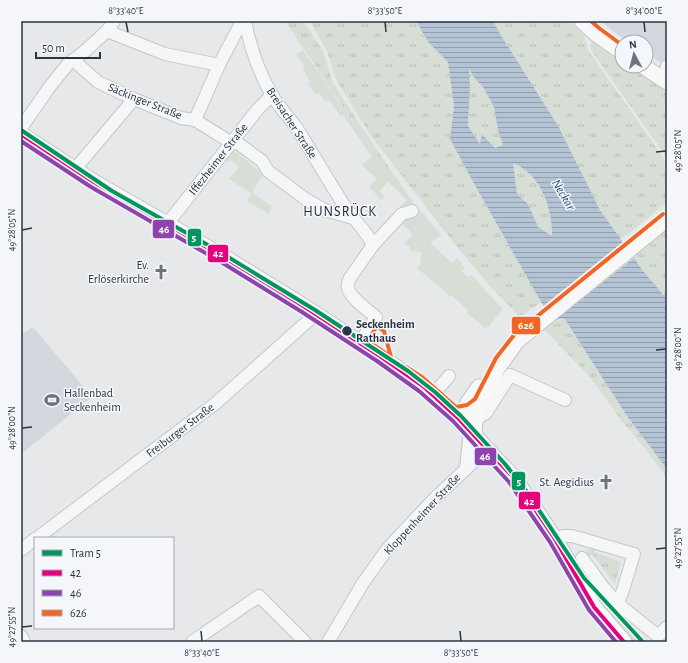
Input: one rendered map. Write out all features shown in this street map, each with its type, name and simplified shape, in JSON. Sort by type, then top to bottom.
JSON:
[{"type":"main road","points":[[582,21],[595,33],[614,46]]},
{"type":"main road","points":[[654,71],[666,76]]},
{"type":"main road","points":[[21,134],[94,182],[224,257],[360,342],[418,382],[473,428],[487,449],[523,491],[555,539],[576,560],[594,607],[624,642]]},
{"type":"main road","points":[[473,428],[480,404],[482,384],[497,370],[516,341],[667,219]]},
{"type":"main road","points":[[448,408],[480,404]]},
{"type":"main road","points":[[448,408],[480,404]]},
{"type":"street","points":[[21,128],[51,85],[68,64],[107,31],[114,21]]},
{"type":"street","points":[[195,120],[219,66],[244,21]]},
{"type":"street","name":"Breisacher Straße","points":[[244,21],[259,68],[272,95],[296,127],[328,181],[353,218]]},
{"type":"street","points":[[107,31],[165,54],[219,66]]},
{"type":"street","name":"Säckinger Straße","points":[[73,60],[98,82],[134,99],[182,118],[195,120],[227,140],[239,144],[262,161],[268,170],[307,200],[325,210],[353,218]]},
{"type":"street","name":"Iffezheimer Straße","points":[[167,224],[258,109],[272,95]]},
{"type":"street","points":[[75,169],[134,99]]},
{"type":"street","points":[[360,342],[376,317],[354,298],[347,285],[350,278],[373,245],[402,214],[412,211]]},
{"type":"street","points":[[353,218],[368,235],[373,245]]},
{"type":"street","name":"Freiburger Straße","points":[[39,537],[216,403],[308,321],[313,312]]},
{"type":"street","points":[[480,404],[510,375],[565,400]]},
{"type":"street","points":[[448,408],[450,376]]},
{"type":"street","name":"Kloppenheimer Straße","points":[[466,468],[473,428]]},
{"type":"street","name":"Kloppenheimer Straße","points":[[328,642],[363,583],[388,548],[466,468],[487,449]]},
{"type":"street","points":[[555,539],[563,536],[572,536],[639,554],[616,604]]},
{"type":"street","name":"Freiburger Straße","points":[[21,550],[34,540]]},
{"type":"street","points":[[587,541],[576,560],[603,587],[616,604],[658,636],[667,627]]},
{"type":"street","points":[[192,642],[259,596],[305,642]]},
{"type":"street","points":[[21,636],[24,642]]},
{"type":"shaded area","points":[[600,21],[667,21],[667,57],[662,63],[654,58],[654,34],[617,34]]},
{"type":"shaded area","points":[[33,327],[92,397],[21,454],[21,335]]},
{"type":"shaded area","points":[[581,568],[586,577],[646,642],[631,642],[595,599]]},
{"type":"green space","points":[[285,21],[303,21],[323,51],[333,83],[410,198],[358,129]]},
{"type":"green space","points":[[310,21],[416,21],[429,43],[448,62],[454,106],[450,139],[541,302],[520,317],[489,285],[457,247],[371,136],[336,80],[327,51]]},
{"type":"green space","points":[[493,21],[569,21],[584,35],[588,50],[667,163],[667,202],[631,232],[620,239],[600,210]]},
{"type":"green space","points":[[592,41],[614,56],[614,74],[640,74],[667,91],[667,158],[591,50],[590,46]]},
{"type":"green space","points":[[303,50],[358,129],[409,196],[413,202],[413,205],[403,209],[400,206],[407,200],[388,182],[379,191],[385,197],[381,200],[369,186],[377,179],[362,165],[372,157],[343,115],[341,116],[329,100],[326,102],[318,93],[316,95],[308,84],[310,81],[303,69],[304,65],[296,54]]},
{"type":"green space","points":[[468,68],[483,87],[494,107],[498,131],[503,145],[495,148],[483,134],[480,144],[468,126],[470,88]]},
{"type":"green space","points":[[232,149],[263,174],[252,193],[272,206],[269,214],[247,201],[251,193],[229,179],[239,167],[231,160],[229,162],[224,158]]},
{"type":"green space","points":[[512,163],[523,167],[529,172],[541,189],[550,214],[552,237],[538,227],[528,204],[517,194]]},
{"type":"green space","points":[[421,211],[441,235],[430,243],[452,263],[457,258],[465,268],[461,271],[468,277],[471,275],[503,309],[486,329],[467,313],[468,310],[417,268],[420,265],[422,253],[410,250],[410,247],[404,244],[413,234],[402,224],[409,217]]},
{"type":"green space","points":[[667,228],[667,299],[632,256]]},
{"type":"green space","points":[[564,318],[627,416],[667,469],[667,478],[621,420],[590,377],[543,328],[554,320]]},
{"type":"green space","points":[[596,547],[594,552],[621,562],[615,584],[592,554],[587,557],[586,551]]},
{"type":"water","name":"Neckar","points":[[416,21],[493,21],[558,126],[600,210],[643,271],[667,299],[667,469],[627,416],[564,318],[554,320],[541,302],[472,180],[450,139],[454,106],[448,62],[429,43]],"holes":[[[469,69],[476,80],[483,87],[494,107],[498,131],[503,145],[495,148],[482,134],[480,144],[468,126],[470,88]],[[513,163],[523,168],[531,175],[543,193],[550,214],[552,236],[538,227],[528,204],[517,194]]]},
{"type":"pier","points":[[624,241],[635,257],[554,321],[552,321],[542,307]]},
{"type":"tram line","name":"5","points":[[21,130],[112,191],[215,249],[315,310],[408,371],[435,392],[461,416],[505,464],[525,489],[584,578],[643,642]]},
{"type":"transit line","name":"626","points":[[591,21],[614,39]]},
{"type":"transit line","name":"42","points":[[21,134],[94,182],[224,257],[305,307],[423,386],[457,417],[514,478],[555,539],[594,607],[624,642]]},
{"type":"transit line","name":"46","points":[[21,141],[91,187],[221,262],[302,312],[377,361],[419,391],[453,421],[509,482],[550,542],[589,610],[616,642]]},
{"type":"transit line","name":"626","points":[[406,367],[422,377],[456,407],[467,405],[475,399],[496,358],[514,335],[663,214]]},
{"type":"transit line","name":"626","points":[[377,326],[384,331],[391,357],[368,341],[377,326]]},
{"type":"place","name":"Ev. Erlöserkirche","points":[[161,272]]},
{"type":"place","name":"Seckenheim Rathaus","points":[[347,331]]},
{"type":"place","name":"Hallenbad Seckenheim","points":[[52,400]]},
{"type":"place","name":"St. Aegidius","points":[[606,482]]},
{"type":"district","name":"HUNSRÜCK","points":[[340,212]]}]
